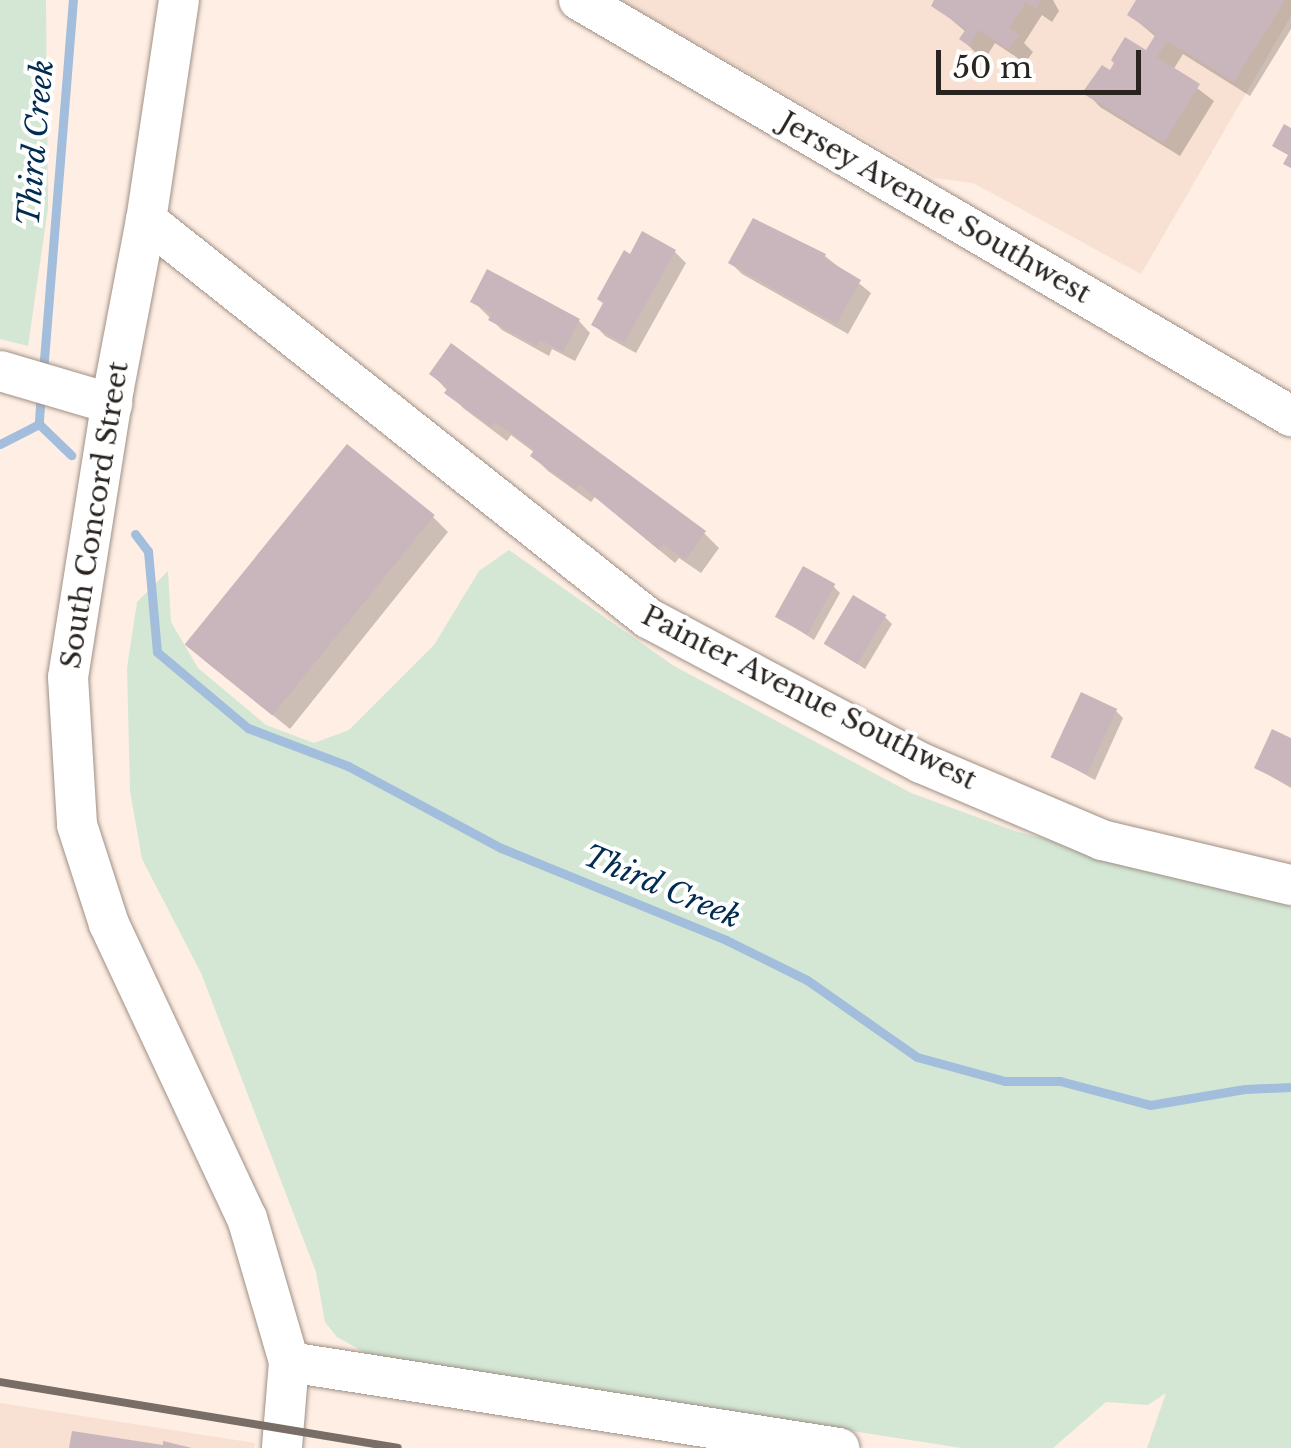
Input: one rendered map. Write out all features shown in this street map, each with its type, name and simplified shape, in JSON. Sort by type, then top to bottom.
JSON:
[{"type":"street","name":"South Concord Street","points":[[179,0],[146,220],[68,677],[76,825],[110,924],[247,1218],[288,1362],[284,1430]]},
{"type":"street","name":"Jersey Avenue Southwest","points":[[589,2],[1291,416]]},
{"type":"street","name":"Painter Avenue Southwest","points":[[146,220],[648,618],[921,763],[1102,840],[1291,885]]},
{"type":"street","points":[[10,374],[112,404]]},
{"type":"street","points":[[288,1362],[839,1448]]},
{"type":"shaded area","points":[[620,0],[1291,0],[1291,16],[1141,274],[973,183],[934,178]]},
{"type":"shaded area","points":[[0,1403],[255,1443],[254,1448],[0,1448]]},
{"type":"green space","points":[[0,0],[46,0],[48,208],[28,346],[0,339]]},
{"type":"green space","points":[[509,550],[674,666],[911,793],[1015,831],[1291,901],[1291,1448],[1147,1448],[1166,1393],[1148,1405],[1106,1402],[1053,1448],[962,1448],[375,1358],[337,1337],[325,1322],[316,1272],[201,973],[142,859],[130,791],[127,668],[137,602],[168,571],[171,622],[198,668],[266,725],[314,743],[349,730],[434,645],[479,571]]},
{"type":"building","points":[[934,0],[1041,0],[1036,9],[1026,2],[1009,28],[1019,35],[1009,50],[979,30],[969,46],[959,39],[966,29],[931,6]]},
{"type":"building","points":[[1136,0],[1285,0],[1234,82],[1167,41],[1157,57],[1200,84],[1164,143],[1082,93],[1102,65],[1110,70],[1114,63],[1111,60],[1125,37],[1146,50],[1156,34],[1127,15]]},
{"type":"building","points":[[1284,124],[1291,128],[1291,168],[1283,164],[1288,155],[1272,146]]},
{"type":"building","points":[[753,218],[826,254],[824,258],[861,280],[836,324],[728,263]]},
{"type":"building","points":[[642,231],[676,250],[624,343],[591,325],[603,303],[597,299],[624,250],[630,254]]},
{"type":"building","points":[[487,269],[580,319],[563,352],[540,340],[537,346],[488,320],[492,313],[470,302]]},
{"type":"building","points":[[451,343],[706,531],[685,560],[663,544],[659,550],[579,484],[575,489],[530,456],[534,450],[495,422],[491,427],[444,393],[448,388],[429,374]]},
{"type":"building","points":[[347,444],[435,515],[272,716],[185,645]]},
{"type":"building","points":[[803,566],[835,584],[807,635],[775,617]]},
{"type":"building","points":[[853,595],[886,615],[857,664],[824,644]]},
{"type":"building","points":[[1081,692],[1117,709],[1087,774],[1051,757]]},
{"type":"building","points":[[1272,729],[1291,738],[1291,786],[1254,768]]},
{"type":"building","points":[[72,1431],[163,1445],[163,1441],[192,1448],[69,1448]]},
{"type":"waterway","name":"Third Creek","points":[[43,372],[73,0]]},
{"type":"waterway","name":"Third Creek","points":[[41,392],[39,424],[71,455]]},
{"type":"waterway","points":[[0,444],[39,424]]},
{"type":"waterway","name":"Third Creek","points":[[135,534],[148,551],[157,652],[248,728],[348,766],[501,848],[726,940],[807,980],[917,1057],[1005,1081],[1060,1081],[1150,1105],[1245,1089],[1291,1087]]},
{"type":"railway","points":[[0,1382],[398,1448]]}]
